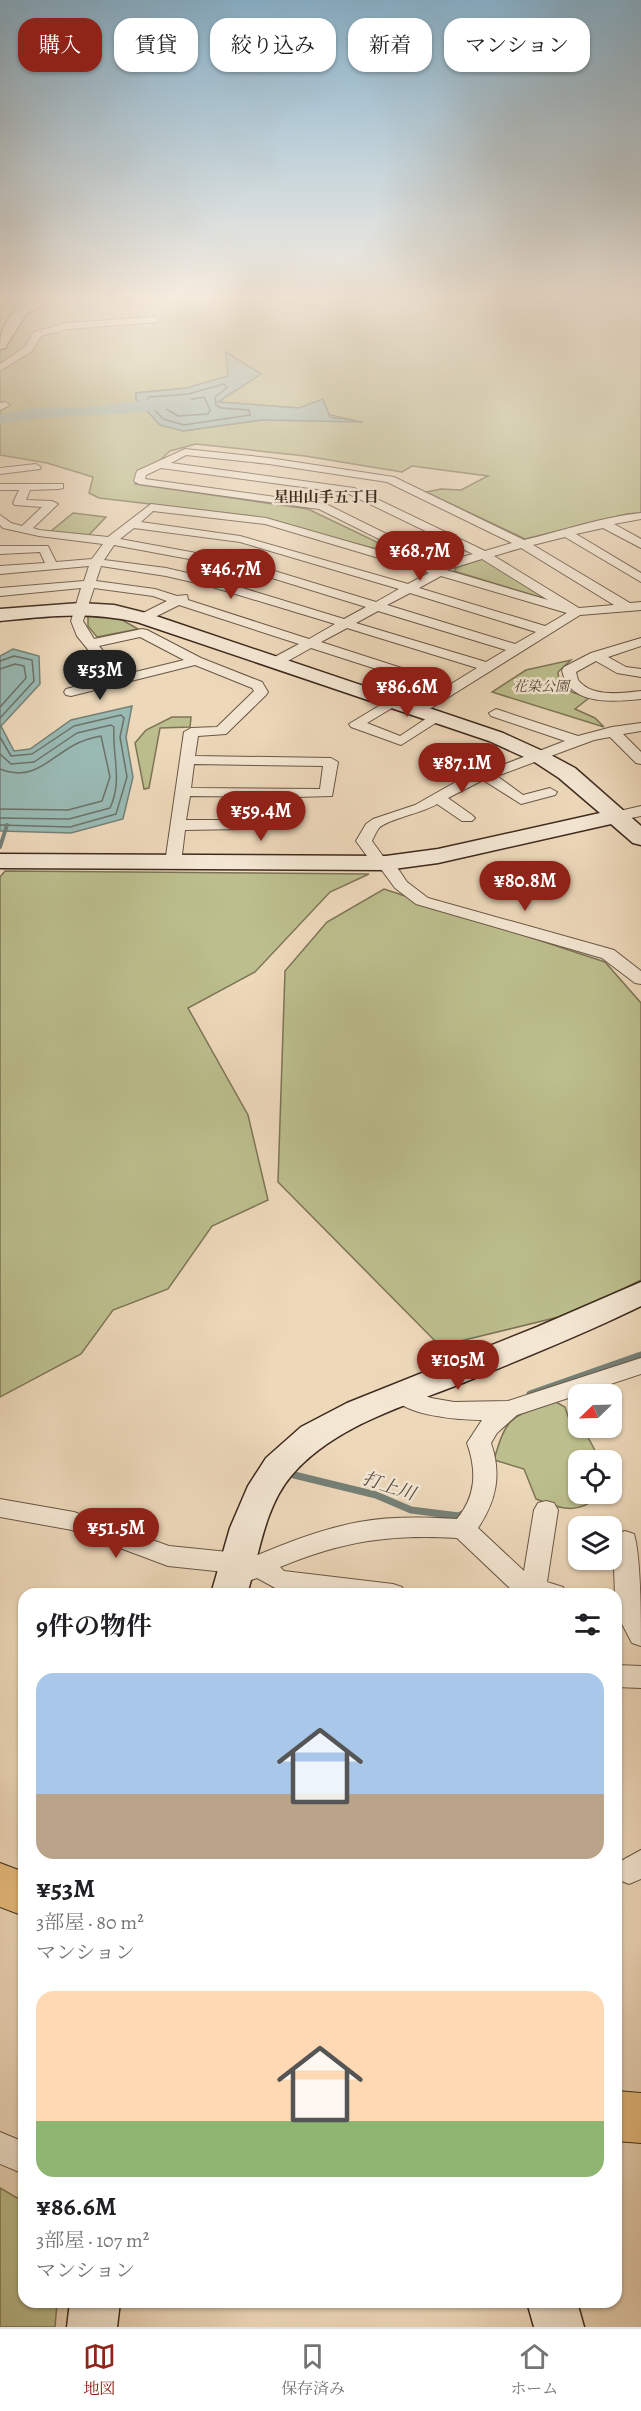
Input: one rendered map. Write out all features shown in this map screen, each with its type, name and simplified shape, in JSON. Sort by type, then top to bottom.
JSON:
[{"type":"main road","points":[[0,1885],[18,1892]]},
{"type":"main road","points":[[622,2116],[641,2118]]},
{"type":"street","points":[[151,507],[139,481],[141,473],[185,452],[269,461],[390,479],[523,544],[627,607]]},
{"type":"street","points":[[232,493],[269,461]]},
{"type":"street","points":[[157,464],[350,490],[483,554],[577,612]]},
{"type":"street","points":[[0,471],[36,467]]},
{"type":"street","points":[[139,481],[322,506],[441,569]]},
{"type":"street","points":[[143,618],[310,534],[314,527],[298,519],[250,507],[149,488],[155,483]]},
{"type":"street","points":[[0,487],[59,486]]},
{"type":"street","points":[[25,529],[52,504],[19,503],[26,487]]},
{"type":"street","points":[[349,519],[430,497]]},
{"type":"street","points":[[120,680],[82,633],[77,621],[96,562],[111,541],[151,507],[266,521],[441,569],[577,612],[641,606]]},
{"type":"street","points":[[274,663],[441,569],[483,554],[564,532],[605,524],[616,519],[641,516]]},
{"type":"street","points":[[2,524],[111,541],[245,566],[517,649]]},
{"type":"street","points":[[132,524],[240,539],[280,549],[547,631]]},
{"type":"street","points":[[605,524],[641,544]]},
{"type":"street","points":[[564,532],[641,578]]},
{"type":"street","points":[[0,550],[44,548],[52,566]]},
{"type":"street","points":[[0,570],[96,562],[166,572],[213,583],[488,667]]},
{"type":"street","points":[[0,592],[89,584],[155,593],[452,689]]},
{"type":"street","points":[[0,610],[80,608],[114,611],[143,618],[496,737],[540,757],[567,773],[641,838]]},
{"type":"street","points":[[392,702],[356,724],[401,741],[452,689],[577,612]]},
{"type":"street","points":[[91,644],[142,633],[196,661],[257,685],[261,692],[221,731],[191,732],[173,863]]},
{"type":"street","points":[[641,642],[596,656],[569,670],[572,682],[585,692],[603,696],[641,695]]},
{"type":"street","points":[[596,656],[622,670],[641,673]]},
{"type":"street","points":[[71,692],[196,661]]},
{"type":"street","points":[[496,713],[557,732],[577,741]]},
{"type":"street","points":[[641,727],[612,731],[577,741],[540,757],[473,778],[420,808],[378,822],[370,827],[364,841],[400,884],[422,901],[608,954],[641,979]]},
{"type":"street","points":[[612,731],[641,760]]},
{"type":"street","points":[[183,792],[327,793],[331,762],[187,760]]},
{"type":"street","points":[[486,775],[521,800],[550,792]]},
{"type":"street","points":[[178,825],[285,825],[288,793]]},
{"type":"street","points":[[438,798],[467,818]]},
{"type":"street","points":[[0,861],[383,863],[438,856],[641,811]]},
{"type":"street","points":[[240,1575],[246,1533],[264,1491],[277,1468],[297,1447],[318,1432],[641,1293]]},
{"type":"street","points":[[402,1395],[421,1405],[449,1411],[479,1413],[509,1409],[641,1366]]},
{"type":"street","points":[[463,1528],[477,1512],[485,1493],[484,1454],[479,1443],[489,1427],[509,1409]]},
{"type":"street","points":[[0,1508],[74,1521],[168,1556],[240,1575],[344,1588]]},
{"type":"street","points":[[540,1588],[546,1510]]},
{"type":"street","points":[[240,1575],[307,1547],[360,1532],[413,1526],[463,1528],[529,1588]]},
{"type":"street","points":[[625,1541],[630,1621]]},
{"type":"street","points":[[622,1676],[641,1677]]},
{"type":"street","points":[[0,2148],[18,2156]]},
{"type":"street","points":[[92,2327],[94,2308]]},
{"type":"street","points":[[554,2308],[559,2327]]},
{"type":"green space","points":[[0,405],[144,405],[183,431],[262,420],[357,421],[300,408],[253,405],[641,405],[641,513],[627,514],[525,539],[426,492],[441,489],[461,490],[488,476],[412,466],[402,472],[305,456],[196,444],[170,451],[135,484],[308,509],[410,558],[252,516],[99,498],[89,493],[93,477],[47,463],[0,455]]},
{"type":"green space","points":[[73,513],[106,517],[87,537],[50,532]]},
{"type":"green space","points":[[484,558],[549,600],[454,571],[457,567]]},
{"type":"green space","points":[[88,614],[117,617],[138,629],[97,637],[88,626]]},
{"type":"green space","name":"花染公園","points":[[571,660],[558,672],[559,682],[572,692],[589,698],[575,709],[595,718],[604,727],[492,692],[526,670]]},
{"type":"green space","points":[[172,717],[191,717],[190,727],[160,728],[149,788],[144,789],[135,743],[146,730]]},
{"type":"green space","points":[[5,871],[369,874],[330,892],[255,972],[188,1008],[248,1115],[268,1200],[212,1226],[168,1289],[113,1310],[81,1354],[0,1397],[0,877]]},
{"type":"green space","points":[[384,889],[605,962],[641,1003],[641,1280],[575,1313],[440,1346],[278,1182],[285,971],[327,922]]},
{"type":"green space","points":[[554,1401],[565,1407],[568,1416],[568,1438],[588,1438],[595,1450],[568,1450],[568,1504],[588,1504],[578,1508],[563,1508],[536,1499],[524,1469],[494,1460],[507,1426],[528,1411]]},
{"type":"green space","points":[[0,2188],[18,2198],[18,2308],[57,2308],[55,2327],[0,2327]]},
{"type":"water","points":[[141,405],[253,405],[299,408],[308,405],[325,405],[330,417],[363,422],[262,420],[183,431],[160,425]]},
{"type":"water","points":[[13,649],[39,656],[40,684],[1,726],[14,751],[30,749],[71,720],[132,706],[126,737],[133,777],[123,819],[71,833],[0,831],[0,656]]},
{"type":"waterway","points":[[0,419],[32,413],[79,413],[153,405]]},
{"type":"waterway","name":"打上川","points":[[0,847],[7,825]]},
{"type":"waterway","name":"打上川","points":[[530,1394],[641,1355]]},
{"type":"waterway","name":"打上川","points":[[286,1473],[376,1495],[411,1510],[459,1516],[464,1513]]},
{"type":"district","name":"星田山手五丁目","points":[[326,497]]}]
